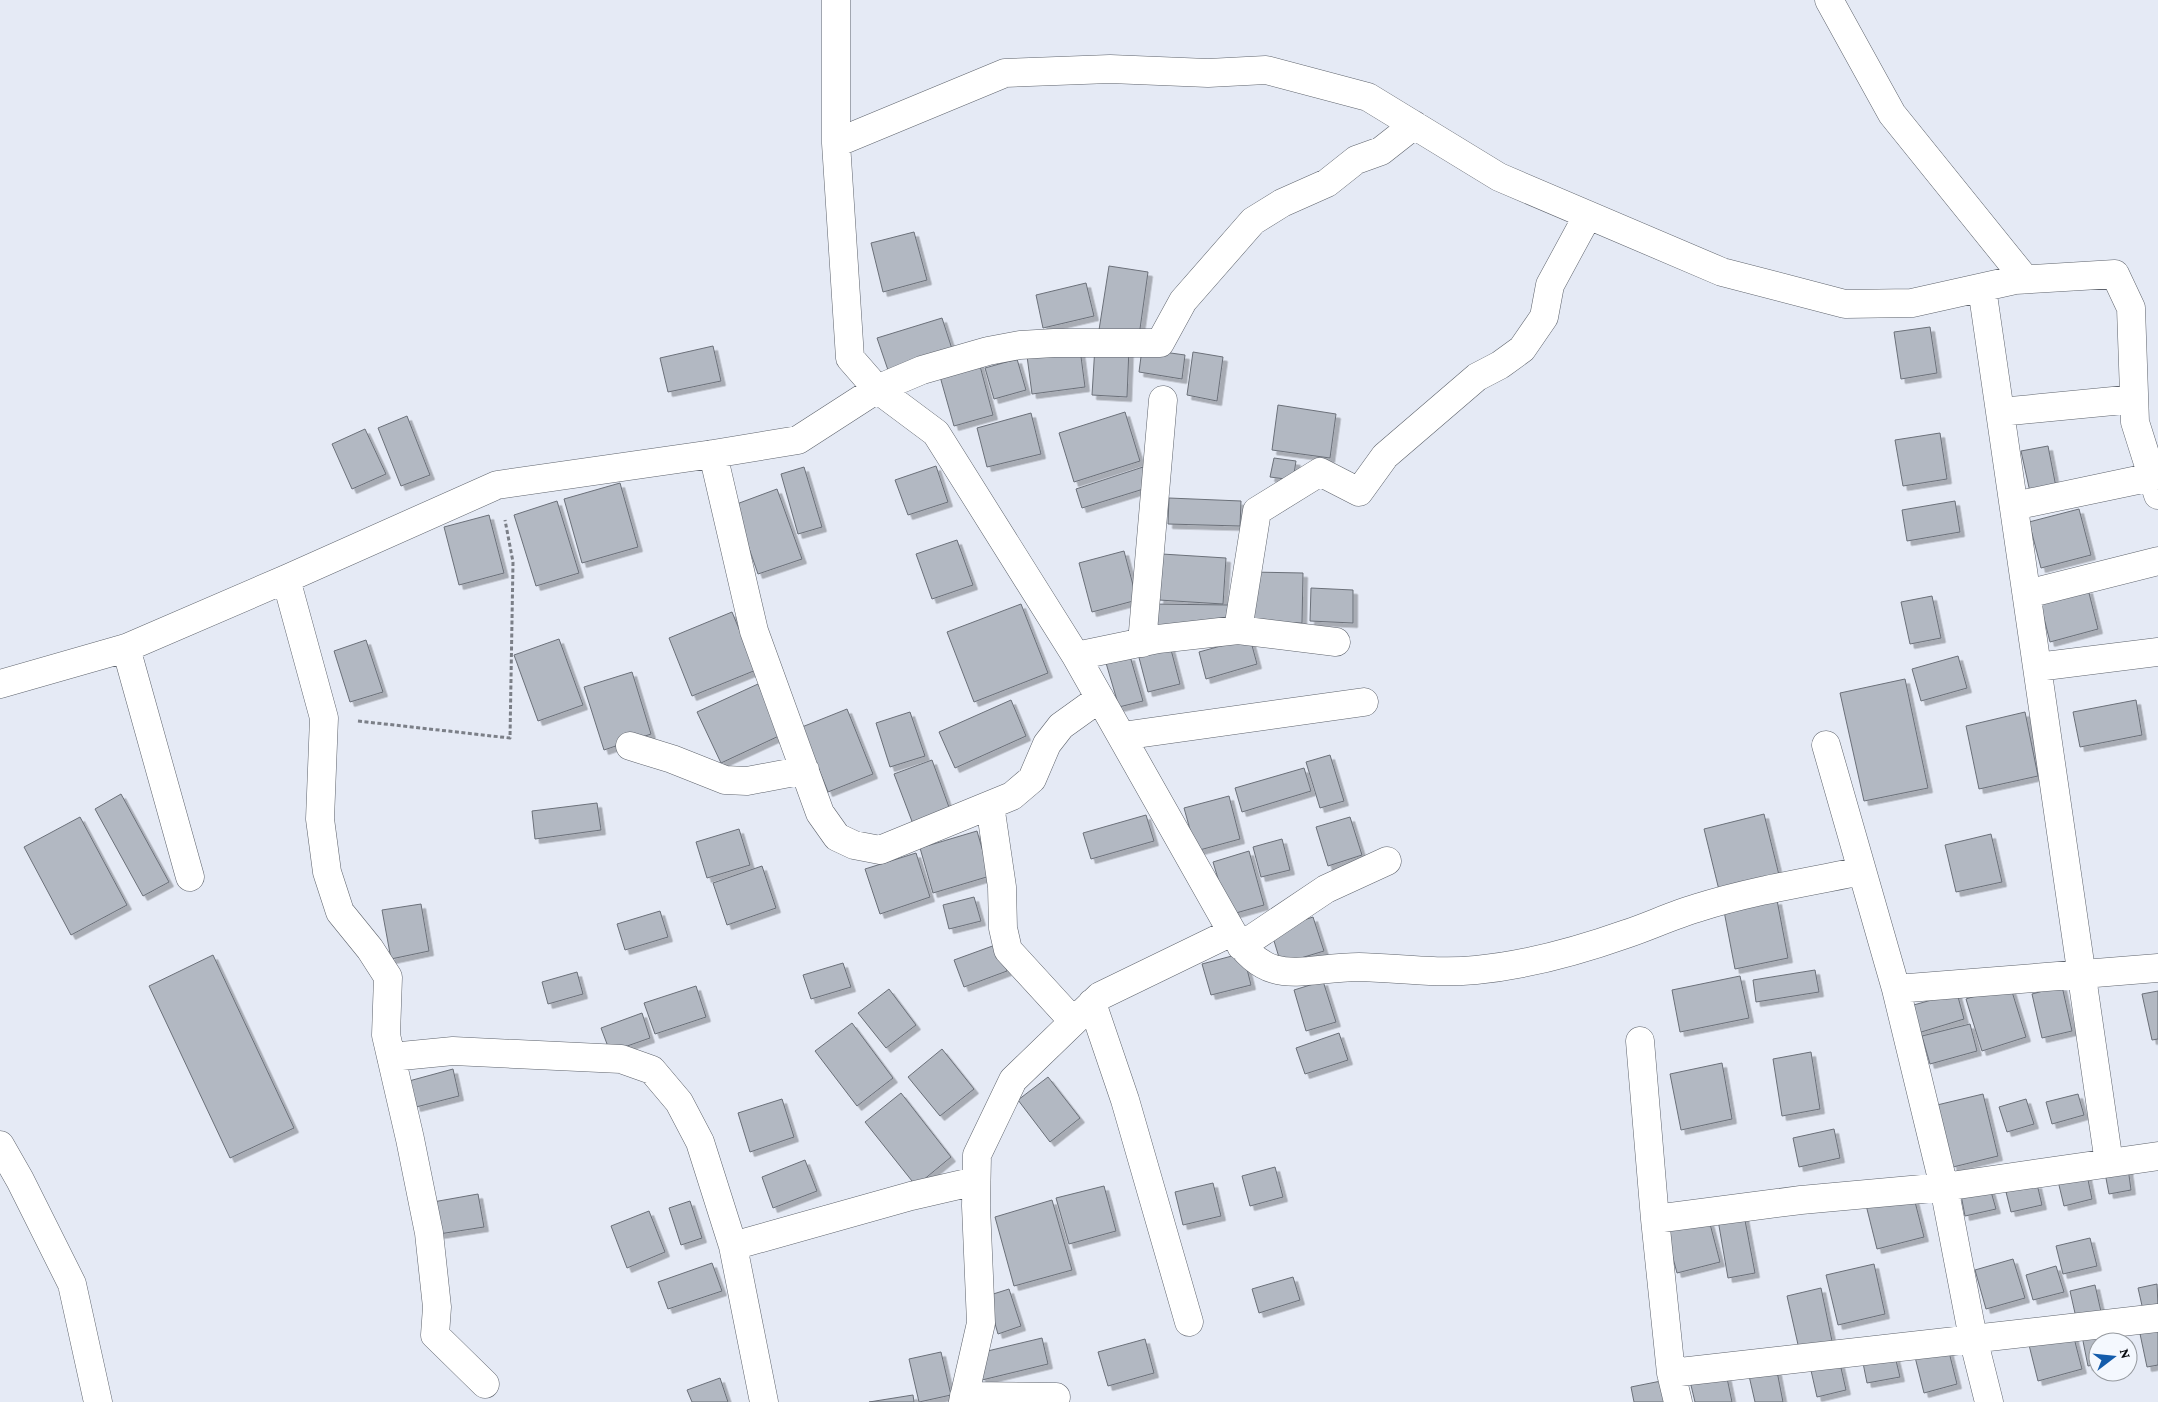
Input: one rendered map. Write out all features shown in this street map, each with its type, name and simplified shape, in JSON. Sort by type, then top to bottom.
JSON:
[{"type":"street","points":[[836,0],[836,143],[850,358],[876,389],[936,433],[1076,656],[1236,939],[1261,964],[1279,972],[1357,967],[1475,970],[1539,960],[1625,935],[1695,908],[1737,896],[1862,871]]},
{"type":"street","points":[[1829,0],[1892,114],[2025,279]]},
{"type":"street","points":[[836,143],[1005,72],[1110,69],[1208,73],[1266,70],[1368,97],[1499,176],[1722,272],[1845,304],[1912,303],[2025,279],[2115,274],[2131,308],[2135,422],[2155,486],[2014,506]]},
{"type":"street","points":[[0,684],[126,648],[286,580],[497,485],[798,440],[876,389],[922,370],[988,351],[1020,345],[1160,344],[1184,301],[1253,221],[1282,203],[1327,183],[1356,160],[1381,151],[1414,125]]},
{"type":"street","points":[[1238,630],[1257,511],[1320,472],[1360,492],[1385,456],[1477,377],[1500,365],[1522,349],[1544,317],[1550,285],[1588,215]]},
{"type":"street","points":[[1982,288],[2109,1163]]},
{"type":"street","points":[[2000,412],[2134,399]]},
{"type":"street","points":[[1142,643],[1164,400]]},
{"type":"street","points":[[714,454],[754,631],[820,813],[837,837],[854,846],[880,850],[1012,796],[1032,779],[1047,744],[1061,726],[1100,698]]},
{"type":"street","points":[[2026,594],[2158,561]]},
{"type":"street","points":[[286,580],[324,718],[320,819],[327,872],[340,912],[370,949],[388,977],[386,1035],[429,1233],[437,1307],[435,1335],[485,1384]]},
{"type":"street","points":[[1076,656],[1142,643],[1238,630],[1336,642]]},
{"type":"street","points":[[126,648],[190,877]]},
{"type":"street","points":[[2037,667],[2158,652]]},
{"type":"street","points":[[1122,736],[1364,702]]},
{"type":"street","points":[[1826,745],[1896,989],[1944,1186],[1972,1338],[1989,1402]]},
{"type":"street","points":[[630,746],[672,759],[725,780],[747,781],[804,770]]},
{"type":"street","points":[[990,805],[1002,887],[1003,928],[1008,950],[1082,1012],[1125,1100],[1189,1322]]},
{"type":"street","points":[[1056,1397],[964,1399],[981,1323],[976,1155],[1013,1080],[1100,996],[1236,939],[1326,890],[1387,860]]},
{"type":"street","points":[[1896,989],[2158,968]]},
{"type":"street","points":[[1640,1041],[1654,1219],[1671,1373],[1678,1402]]},
{"type":"street","points":[[391,1058],[452,1051],[621,1058],[652,1070],[679,1102],[700,1142],[733,1246],[764,1402]]},
{"type":"street","points":[[0,1145],[20,1180],[72,1284],[98,1402]]},
{"type":"street","points":[[1654,1219],[1801,1200],[1944,1186],[2158,1156]]},
{"type":"street","points":[[733,1246],[911,1196],[976,1181]]},
{"type":"street","points":[[1671,1373],[2158,1318]]},
{"type":"path","points":[[324,718],[510,738],[513,562],[497,485]]},
{"type":"building","points":[[914,232],[927,280],[883,292],[871,243]]},
{"type":"building","points":[[1109,266],[1148,272],[1139,336],[1099,330]]},
{"type":"building","points":[[1086,283],[1094,316],[1043,328],[1036,295]]},
{"type":"building","points":[[942,318],[953,352],[889,373],[877,338]]},
{"type":"building","points":[[1930,327],[1937,373],[1901,379],[1894,332]]},
{"type":"building","points":[[713,346],[721,381],[668,392],[660,358]]},
{"type":"building","points":[[1095,346],[1129,348],[1127,397],[1092,395]]},
{"type":"building","points":[[1080,349],[1085,387],[1032,394],[1027,356]]},
{"type":"building","points":[[1142,349],[1185,355],[1182,379],[1139,372]]},
{"type":"building","points":[[1193,352],[1223,357],[1217,401],[1187,395]]},
{"type":"building","points":[[1017,359],[1026,390],[994,399],[985,368]]},
{"type":"building","points":[[979,362],[993,415],[954,426],[939,373]]},
{"type":"building","points":[[1278,405],[1336,414],[1330,458],[1272,450]]},
{"type":"building","points":[[1125,412],[1140,461],[1074,482],[1059,433]]},
{"type":"building","points":[[1031,413],[1041,454],[987,467],[977,428]]},
{"type":"building","points":[[407,416],[430,475],[401,486],[378,428]]},
{"type":"building","points":[[365,429],[386,474],[352,489],[332,444]]},
{"type":"building","points":[[1940,433],[1947,479],[1903,486],[1895,440]]},
{"type":"building","points":[[2048,446],[2056,487],[2030,492],[2021,451]]},
{"type":"building","points":[[1274,458],[1296,461],[1293,480],[1270,477]]},
{"type":"building","points":[[936,466],[948,502],[908,515],[895,480]]},
{"type":"building","points":[[804,467],[822,527],[798,534],[781,474]]},
{"type":"building","points":[[1143,467],[1150,487],[1082,508],[1076,489]]},
{"type":"building","points":[[620,483],[638,547],[582,563],[564,499]]},
{"type":"building","points":[[777,489],[802,559],[758,574],[734,505]]},
{"type":"building","points":[[1169,498],[1241,501],[1240,526],[1168,524]]},
{"type":"building","points":[[557,501],[579,573],[536,586],[514,515]]},
{"type":"building","points":[[1955,501],[1960,532],[1907,541],[1902,510]]},
{"type":"building","points":[[2079,509],[2091,555],[2041,568],[2029,522]]},
{"type":"building","points":[[489,515],[504,573],[459,585],[444,527]]},
{"type":"building","points":[[957,540],[973,585],[932,599],[916,554]]},
{"type":"building","points":[[1124,551],[1137,600],[1092,612],[1079,563]]},
{"type":"building","points":[[1162,554],[1226,558],[1223,604],[1159,600]]},
{"type":"building","points":[[1251,572],[1303,573],[1302,623],[1250,622]]},
{"type":"building","points":[[1311,588],[1353,590],[1353,623],[1310,621]]},
{"type":"building","points":[[2088,589],[2098,629],[2050,642],[2040,602]]},
{"type":"building","points":[[1932,596],[1941,638],[1910,644],[1901,602]]},
{"type":"building","points":[[1021,604],[1048,673],[974,702],[947,632]]},
{"type":"building","points":[[1151,604],[1229,605],[1229,629],[1152,628]]},
{"type":"building","points":[[732,612],[756,670],[692,696],[669,638]]},
{"type":"building","points":[[1250,638],[1257,664],[1206,679],[1199,652]]},
{"type":"building","points":[[559,639],[583,705],[538,721],[514,655]]},
{"type":"building","points":[[366,640],[383,692],[350,702],[334,651]]},
{"type":"building","points":[[1169,642],[1180,684],[1148,692],[1137,650]]},
{"type":"building","points":[[1130,656],[1143,701],[1119,707],[1106,663]]},
{"type":"building","points":[[1958,656],[1967,688],[1921,701],[1912,669]]},
{"type":"building","points":[[632,672],[651,734],[604,750],[584,687]]},
{"type":"building","points":[[1905,679],[1928,788],[1864,801],[1840,693]]},
{"type":"building","points":[[758,684],[781,735],[721,763],[697,712]]},
{"type":"building","points":[[1011,700],[1026,736],[955,768],[939,732]]},
{"type":"building","points":[[2136,700],[2142,735],[2080,747],[2073,712]]},
{"type":"building","points":[[847,709],[873,774],[828,792],[802,727]]},
{"type":"building","points":[[910,712],[925,756],[890,767],[876,723]]},
{"type":"building","points":[[2025,712],[2038,776],[1979,789],[1966,726]]},
{"type":"building","points":[[1330,755],[1344,801],[1320,808],[1306,762]]},
{"type":"building","points":[[932,760],[950,810],[913,824],[894,774]]},
{"type":"building","points":[[1304,768],[1311,791],[1242,812],[1235,788]]},
{"type":"building","points":[[121,794],[169,882],[143,896],[95,809]]},
{"type":"building","points":[[1229,796],[1240,839],[1196,851],[1184,808]]},
{"type":"building","points":[[597,803],[601,830],[535,839],[532,811]]},
{"type":"building","points":[[1764,814],[1779,875],[1719,890],[1704,829]]},
{"type":"building","points":[[1146,815],[1154,841],[1091,859],[1083,833]]},
{"type":"building","points":[[80,817],[127,905],[71,935],[24,847]]},
{"type":"building","points":[[1350,817],[1362,855],[1328,866],[1316,827]]},
{"type":"building","points":[[739,829],[750,865],[707,878],[696,842]]},
{"type":"building","points":[[977,831],[990,876],[933,893],[920,848]]},
{"type":"building","points":[[1991,834],[2002,882],[1956,892],[1945,845]]},
{"type":"building","points":[[1282,839],[1290,870],[1261,877],[1253,847]]},
{"type":"building","points":[[1249,851],[1264,905],[1229,915],[1213,862]]},
{"type":"building","points":[[916,853],[930,897],[880,914],[865,869]]},
{"type":"building","points":[[762,866],[776,908],[727,925],[713,883]]},
{"type":"building","points":[[974,897],[981,921],[949,929],[943,905]]},
{"type":"building","points":[[1777,900],[1788,958],[1735,969],[1724,911]]},
{"type":"building","points":[[421,904],[429,951],[391,959],[382,910]]},
{"type":"building","points":[[660,911],[668,937],[625,950],[617,924]]},
{"type":"building","points":[[1313,917],[1324,951],[1281,964],[1271,931]]},
{"type":"building","points":[[998,944],[1007,971],[964,987],[954,960]]},
{"type":"building","points":[[1243,953],[1251,985],[1211,995],[1202,964]]},
{"type":"building","points":[[213,955],[294,1128],[230,1158],[149,986]]},
{"type":"building","points":[[843,963],[851,987],[811,999],[803,975]]},
{"type":"building","points":[[1815,970],[1819,992],[1756,1002],[1753,980]]},
{"type":"building","points":[[577,972],[583,994],[548,1004],[542,982]]},
{"type":"building","points":[[1740,976],[1749,1018],[1680,1032],[1672,990]]},
{"type":"building","points":[[1323,981],[1336,1022],[1306,1031],[1294,990]]},
{"type":"building","points":[[2010,985],[2026,1037],[1982,1051],[1966,999]]},
{"type":"building","points":[[696,986],[706,1017],[655,1034],[644,1003]]},
{"type":"building","points":[[2062,986],[2072,1031],[2042,1038],[2032,994]]},
{"type":"building","points":[[889,989],[916,1025],[886,1048],[858,1013]]},
{"type":"building","points":[[2158,991],[2158,1039],[2152,1040],[2142,994]]},
{"type":"building","points":[[1957,993],[1964,1019],[1918,1033],[1910,1006]]},
{"type":"building","points":[[642,1013],[650,1038],[610,1052],[601,1028]]},
{"type":"building","points":[[852,1023],[893,1078],[857,1106],[815,1051]]},
{"type":"building","points":[[1970,1024],[1977,1051],[1930,1064],[1922,1036]]},
{"type":"building","points":[[1339,1033],[1348,1060],[1305,1074],[1296,1048]]},
{"type":"building","points":[[942,1049],[974,1089],[940,1116],[908,1077]]},
{"type":"building","points":[[1811,1052],[1820,1109],[1782,1116],[1773,1059]]},
{"type":"building","points":[[1722,1063],[1732,1119],[1681,1130],[1670,1074]]},
{"type":"building","points":[[453,1069],[459,1096],[416,1107],[409,1081]]},
{"type":"building","points":[[1048,1077],[1080,1118],[1050,1142],[1018,1100]]},
{"type":"building","points":[[901,1093],[951,1157],[916,1186],[865,1122]]},
{"type":"building","points":[[1983,1094],[1998,1156],[1953,1167],[1937,1105]]},
{"type":"building","points":[[2078,1094],[2084,1115],[2052,1124],[2046,1102]]},
{"type":"building","points":[[782,1099],[794,1137],[750,1152],[738,1113]]},
{"type":"building","points":[[2026,1099],[2034,1124],[2007,1132],[1999,1107]]},
{"type":"building","points":[[1834,1129],[1840,1158],[1799,1167],[1793,1138]]},
{"type":"building","points":[[805,1160],[817,1191],[773,1208],[762,1177]]},
{"type":"building","points":[[1275,1167],[1283,1197],[1250,1206],[1242,1176]]},
{"type":"building","points":[[2128,1168],[2131,1190],[2109,1194],[2105,1173]]},
{"type":"building","points":[[2087,1175],[2092,1199],[2064,1206],[2058,1181]]},
{"type":"building","points":[[1213,1183],[1221,1216],[1183,1225],[1175,1192]]},
{"type":"building","points":[[2037,1184],[2042,1205],[2011,1212],[2006,1192]]},
{"type":"building","points":[[1104,1186],[1116,1231],[1069,1244],[1056,1198]]},
{"type":"building","points":[[1990,1188],[1996,1209],[1965,1216],[1961,1195]]},
{"type":"building","points":[[478,1194],[484,1227],[439,1234],[433,1202]]},
{"type":"building","points":[[1913,1194],[1924,1237],[1877,1249],[1866,1205]]},
{"type":"building","points":[[1052,1200],[1072,1270],[1014,1286],[995,1217]]},
{"type":"building","points":[[690,1201],[702,1238],[681,1245],[669,1208]]},
{"type":"building","points":[[649,1211],[665,1252],[627,1268],[611,1226]]},
{"type":"building","points":[[1744,1215],[1755,1273],[1728,1278],[1718,1220]]},
{"type":"building","points":[[1709,1220],[1720,1262],[1677,1273],[1666,1232]]},
{"type":"building","points":[[2090,1238],[2097,1266],[2063,1274],[2056,1246]]},
{"type":"building","points":[[2013,1259],[2025,1298],[1986,1309],[1975,1270]]},
{"type":"building","points":[[712,1263],[722,1291],[668,1309],[658,1282]]},
{"type":"building","points":[[1874,1264],[1885,1314],[1838,1325],[1826,1275]]},
{"type":"building","points":[[2056,1266],[2064,1292],[2033,1300],[2026,1275]]},
{"type":"building","points":[[1293,1277],[1300,1300],[1259,1313],[1252,1289]]},
{"type":"building","points":[[2157,1284],[2158,1307],[2143,1310],[2138,1288]]},
{"type":"building","points":[[2095,1285],[2102,1316],[2077,1322],[2070,1291]]},
{"type":"building","points":[[1821,1288],[1832,1341],[1799,1349],[1787,1296]]},
{"type":"building","points":[[1009,1289],[1021,1326],[998,1334],[987,1296]]},
{"type":"building","points":[[2158,1325],[2158,1365],[2147,1367],[2139,1329]]},
{"type":"building","points":[[2120,1328],[2121,1332],[2101,1332]]},
{"type":"building","points":[[2073,1334],[2082,1369],[2038,1381],[2029,1345]]},
{"type":"building","points":[[2088,1335],[2088,1366],[2082,1336]]},
{"type":"building","points":[[1042,1338],[1048,1364],[982,1380],[975,1354]]},
{"type":"building","points":[[1145,1339],[1154,1373],[1108,1386],[1098,1352]]},
{"type":"building","points":[[1947,1344],[1957,1384],[1924,1393],[1914,1353]]},
{"type":"building","points":[[941,1352],[951,1395],[919,1402],[909,1359]]},
{"type":"building","points":[[1894,1352],[1900,1377],[1867,1383],[1862,1358]]},
{"type":"building","points":[[1839,1359],[1846,1390],[1817,1397],[1810,1366]]},
{"type":"building","points":[[1775,1361],[1783,1402],[1755,1402],[1747,1367]]},
{"type":"building","points":[[1726,1373],[1732,1402],[1695,1402],[1690,1381]]},
{"type":"building","points":[[720,1378],[728,1402],[692,1402],[687,1390]]},
{"type":"building","points":[[1666,1380],[1669,1402],[1634,1402],[1631,1387]]},
{"type":"building","points":[[913,1395],[914,1402],[869,1402]]}]
